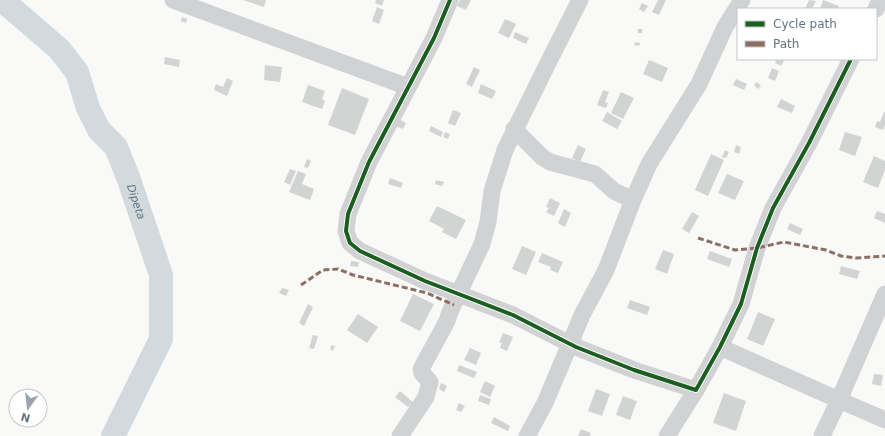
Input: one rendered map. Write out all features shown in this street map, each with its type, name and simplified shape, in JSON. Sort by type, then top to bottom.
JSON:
[{"type":"street","points":[[173,0],[408,87]]},
{"type":"street","points":[[450,0],[434,38],[369,162],[348,214],[346,231],[350,243],[360,251],[458,294],[513,315],[570,345],[634,370],[696,390]]},
{"type":"street","points":[[400,436],[426,397],[430,382],[422,373],[422,369],[447,321],[482,244],[488,222],[492,191],[505,150],[514,129],[580,0]]},
{"type":"street","points":[[527,436],[545,403],[582,315],[606,270],[633,200],[650,164],[699,84],[725,27],[742,0]]},
{"type":"street","points":[[667,436],[696,390],[720,347],[741,304],[757,248],[773,208],[809,143],[850,60]]},
{"type":"street","points":[[514,129],[546,159],[557,164],[595,174],[614,192],[633,200]]},
{"type":"street","points":[[822,436],[885,294]]},
{"type":"street","points":[[720,347],[885,420]]},
{"type":"building","points":[[243,0],[266,0],[264,7]]},
{"type":"building","points":[[376,0],[384,0],[382,6],[375,3]]},
{"type":"building","points":[[460,0],[471,0],[466,10],[457,6]]},
{"type":"building","points":[[658,0],[666,0],[659,15],[652,12]]},
{"type":"building","points":[[809,0],[816,1],[812,8],[805,8]]},
{"type":"building","points":[[823,0],[839,6],[838,8],[820,8]]},
{"type":"building","points":[[642,3],[648,6],[644,12],[639,9]]},
{"type":"building","points":[[377,7],[384,10],[379,24],[372,21]]},
{"type":"building","points":[[182,17],[187,19],[186,23],[181,21]]},
{"type":"building","points":[[505,19],[516,24],[509,38],[498,33]]},
{"type":"building","points":[[640,28],[643,31],[640,34],[637,31]]},
{"type":"building","points":[[515,32],[529,38],[526,44],[513,38]]},
{"type":"building","points":[[635,42],[640,43],[639,46],[634,45]]},
{"type":"building","points":[[165,57],[180,60],[179,67],[164,64]]},
{"type":"building","points":[[649,60],[668,68],[662,82],[643,74]]},
{"type":"building","points":[[776,60],[784,60],[781,66],[775,63]]},
{"type":"building","points":[[265,65],[282,67],[280,82],[264,80]]},
{"type":"building","points":[[474,67],[480,70],[472,87],[466,84]]},
{"type":"building","points":[[772,68],[779,71],[775,81],[768,78]]},
{"type":"building","points":[[227,78],[233,81],[227,96],[214,90],[216,84],[223,87]]},
{"type":"building","points":[[736,79],[747,84],[744,90],[733,85]]},
{"type":"building","points":[[757,82],[761,86],[758,89],[754,85]]},
{"type":"building","points":[[481,84],[496,91],[492,99],[478,93]]},
{"type":"building","points":[[308,85],[325,91],[322,99],[325,101],[322,109],[302,102]]},
{"type":"building","points":[[342,88],[369,99],[355,135],[328,125]]},
{"type":"building","points":[[603,90],[609,92],[605,102],[608,103],[606,108],[597,105]]},
{"type":"building","points":[[621,92],[634,98],[623,119],[611,113]]},
{"type":"building","points":[[781,99],[795,106],[792,113],[777,107]]},
{"type":"building","points":[[453,110],[461,113],[455,126],[448,123]]},
{"type":"building","points":[[607,112],[622,121],[617,129],[602,121]]},
{"type":"building","points":[[884,112],[885,125],[883,130],[875,127],[877,121],[880,122]]},
{"type":"building","points":[[395,117],[406,123],[403,129],[391,124]]},
{"type":"building","points":[[431,126],[443,132],[441,137],[429,131]]},
{"type":"building","points":[[445,132],[450,134],[448,139],[443,137]]},
{"type":"building","points":[[845,132],[862,137],[855,156],[839,150]]},
{"type":"building","points":[[578,145],[586,149],[580,162],[572,158]]},
{"type":"building","points":[[736,145],[741,147],[739,154],[734,152]]},
{"type":"building","points":[[725,150],[729,152],[726,158],[722,157]]},
{"type":"building","points":[[711,154],[724,160],[708,196],[695,190]]},
{"type":"building","points":[[874,156],[885,161],[885,170],[878,188],[863,182]]},
{"type":"building","points":[[307,159],[311,161],[308,168],[304,167]]},
{"type":"building","points":[[290,169],[296,171],[290,185],[284,182]]},
{"type":"building","points":[[298,171],[306,174],[302,184],[314,189],[310,200],[289,192]]},
{"type":"building","points":[[727,174],[744,181],[735,200],[718,193]]},
{"type":"building","points":[[390,178],[403,183],[401,188],[388,184]]},
{"type":"building","points":[[436,180],[444,182],[442,186],[435,184]]},
{"type":"building","points":[[550,198],[560,203],[554,216],[546,212],[549,208],[546,207]]},
{"type":"building","points":[[437,206],[466,220],[456,239],[442,232],[444,229],[429,221]]},
{"type":"building","points":[[564,209],[571,213],[565,227],[558,223]]},
{"type":"building","points":[[877,211],[885,214],[885,223],[874,218]]},
{"type":"building","points":[[692,212],[699,216],[689,233],[682,229]]},
{"type":"building","points":[[790,223],[803,229],[800,235],[787,229]]},
{"type":"building","points":[[522,246],[536,252],[526,275],[512,269]]},
{"type":"building","points":[[663,250],[674,254],[667,274],[655,269]]},
{"type":"building","points":[[710,251],[732,259],[729,267],[707,259]]},
{"type":"building","points":[[542,253],[563,262],[558,273],[550,270],[551,267],[538,262]]},
{"type":"building","points":[[351,261],[359,262],[358,267],[350,266]]},
{"type":"building","points":[[841,266],[860,271],[857,279],[839,274]]},
{"type":"building","points":[[282,288],[289,290],[286,296],[279,293]]},
{"type":"building","points":[[413,294],[434,304],[420,331],[400,321]]},
{"type":"building","points":[[630,300],[650,307],[647,315],[627,308]]},
{"type":"building","points":[[308,304],[313,307],[304,326],[299,323]]},
{"type":"building","points":[[758,312],[775,319],[763,346],[747,339]]},
{"type":"building","points":[[358,314],[378,327],[367,343],[347,330]]},
{"type":"building","points":[[503,333],[513,337],[507,351],[500,348],[502,343],[499,342]]},
{"type":"building","points":[[313,335],[318,336],[314,349],[309,348]]},
{"type":"building","points":[[331,345],[335,346],[333,351],[330,349]]},
{"type":"building","points":[[470,348],[481,353],[476,365],[464,360]]},
{"type":"building","points":[[459,365],[477,372],[474,378],[457,371]]},
{"type":"building","points":[[874,374],[883,375],[881,386],[872,384]]},
{"type":"building","points":[[485,381],[495,386],[490,397],[480,392]]},
{"type":"building","points":[[441,383],[447,386],[444,392],[439,389]]},
{"type":"building","points":[[596,389],[610,394],[602,416],[588,411]]},
{"type":"building","points":[[400,391],[413,402],[408,407],[395,397]]},
{"type":"building","points":[[724,393],[746,401],[736,431],[713,423]]},
{"type":"building","points":[[480,395],[491,399],[489,405],[478,401]]},
{"type":"building","points":[[623,396],[637,401],[630,420],[616,415]]},
{"type":"building","points":[[459,403],[465,406],[461,412],[456,410]]},
{"type":"building","points":[[494,417],[510,426],[508,431],[491,423]]},
{"type":"building","points":[[581,429],[591,433],[590,436],[578,436]]},
{"type":"waterway","name":"Dipeta","points":[[2,0],[59,49],[77,72],[88,108],[99,130],[116,147],[128,177],[161,275],[161,339],[113,436]]},
{"type":"marked path","points":[[698,238],[735,250],[757,248],[784,242],[826,250],[841,256],[856,258],[885,256]]},
{"type":"marked path","points":[[301,285],[323,270],[338,269],[353,275],[427,293],[454,305]]},
{"type":"cycle path","points":[[450,0],[434,38],[369,162],[348,214],[346,231],[350,243],[360,251],[425,281],[513,315],[576,347],[634,370],[696,390],[720,347],[741,304],[757,248],[773,208],[809,143],[850,60]]}]
